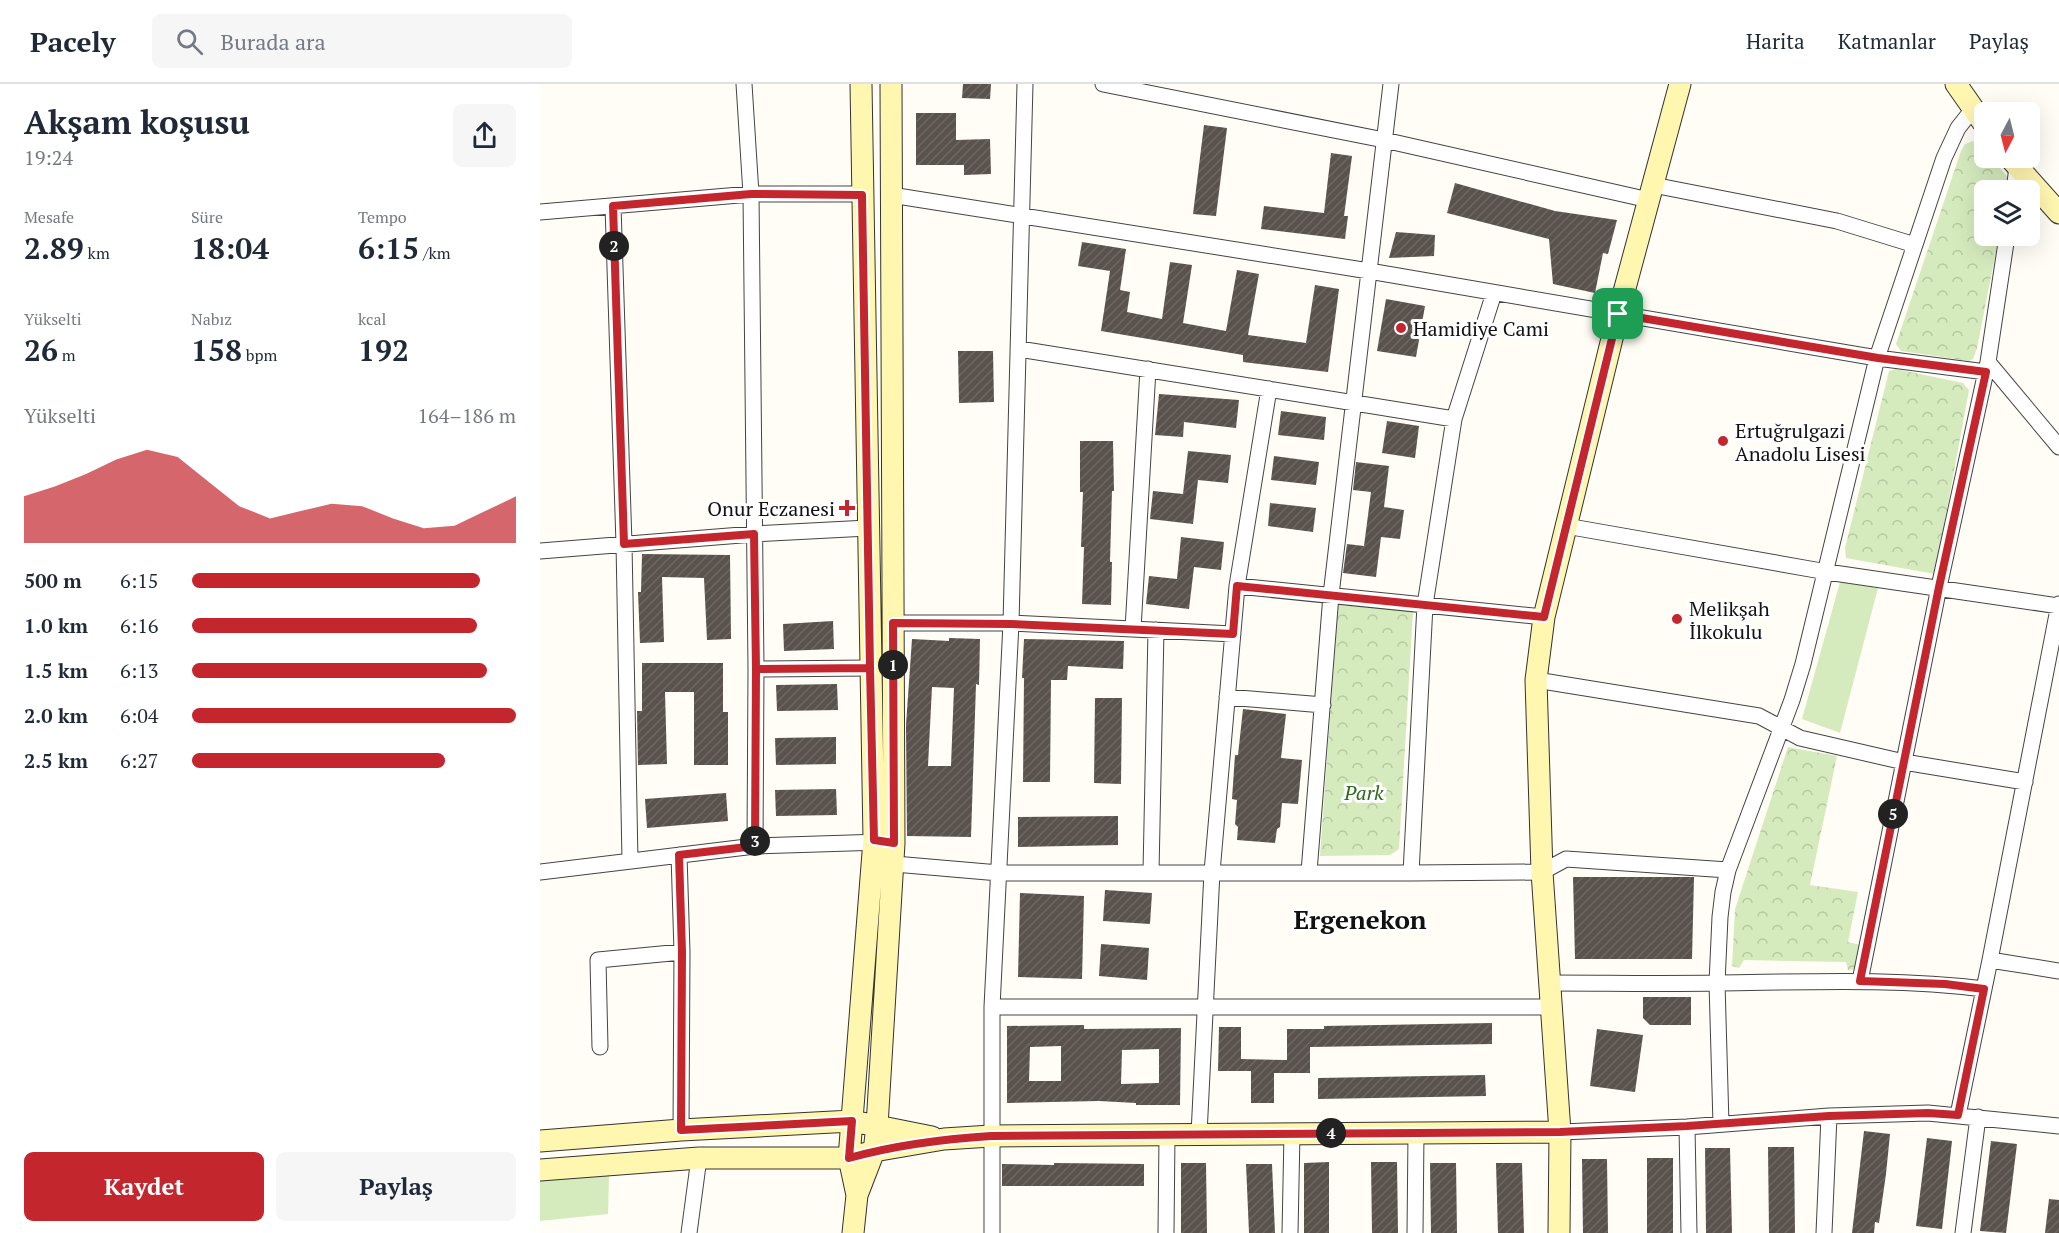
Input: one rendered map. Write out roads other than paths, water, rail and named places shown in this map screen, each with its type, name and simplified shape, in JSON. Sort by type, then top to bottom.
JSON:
[{"type":"main road","points":[[857,1195],[849,1158],[883,852],[870,668],[861,84]]},
{"type":"main road","points":[[853,1233],[857,1195],[874,1151],[877,1126],[883,852],[893,623],[891,84]]},
{"type":"main road","points":[[1559,1233],[1560,1132],[1542,872],[1536,680],[1544,617],[1618,314],[1680,84]]},
{"type":"main road","points":[[1956,84],[1974,110]]},
{"type":"main road","points":[[2018,168],[2059,213]]},
{"type":"main road","points":[[540,1141],[681,1130],[852,1121],[944,1139]]},
{"type":"main road","points":[[540,1170],[699,1158],[849,1158],[874,1151],[944,1139],[991,1136],[1560,1132]]},
{"type":"street","points":[[744,84],[751,194],[756,669],[755,846]]},
{"type":"street","points":[[992,1233],[992,1007],[1011,624],[1025,84]]},
{"type":"street","points":[[1103,84],[1651,193],[1826,219],[1915,244]]},
{"type":"street","points":[[1310,872],[1331,595],[1391,84]]},
{"type":"street","points":[[1720,1124],[1717,983],[1720,917],[1728,870],[1803,664],[1878,358],[1915,244],[1944,158],[1958,128],[1974,120]]},
{"type":"street","points":[[540,212],[751,194],[862,195]]},
{"type":"street","points":[[891,195],[1369,271],[1878,358],[1987,367],[2059,447]]},
{"type":"street","points":[[613,206],[624,544],[630,861]]},
{"type":"street","points":[[1860,981],[1939,587],[1987,367],[2005,246]]},
{"type":"street","points":[[1411,873],[1425,605],[1454,419],[1494,293]]},
{"type":"street","points":[[1019,349],[1454,419]]},
{"type":"street","points":[[1133,629],[1148,369]]},
{"type":"street","points":[[1199,1134],[1212,872],[1237,586],[1269,389]]},
{"type":"street","points":[[1566,526],[1827,572],[2059,606],[1958,1115]]},
{"type":"street","points":[[540,551],[754,534],[868,528]]},
{"type":"street","points":[[1237,586],[1544,617]]},
{"type":"street","points":[[893,623],[1011,624],[1233,634]]},
{"type":"street","points":[[1150,872],[1156,630]]},
{"type":"street","points":[[756,669],[870,668]]},
{"type":"street","points":[[1536,680],[1759,716],[1800,738],[1904,762],[2025,782]]},
{"type":"street","points":[[1227,697],[1323,705]]},
{"type":"street","points":[[540,872],[755,846],[883,852],[999,873],[1542,872],[1566,859],[1728,870]]},
{"type":"street","points":[[679,855],[682,952],[681,1130]]},
{"type":"street","points":[[600,1047],[598,960],[682,952]]},
{"type":"street","points":[[1990,960],[2059,971]]},
{"type":"street","points":[[1550,983],[1860,981],[1945,984],[1984,989]]},
{"type":"street","points":[[992,1007],[1551,1007]]},
{"type":"street","points":[[1560,1132],[1829,1116],[1928,1113],[2059,1126]]},
{"type":"street","points":[[1824,1233],[1829,1116]]},
{"type":"street","points":[[1963,1233],[1978,1117]]},
{"type":"street","points":[[1687,1126],[1689,1233]]},
{"type":"street","points":[[1290,1233],[1292,1133]]},
{"type":"street","points":[[1415,1233],[1416,1133]]},
{"type":"street","points":[[1166,1233],[1167,1134]]},
{"type":"street","points":[[689,1233],[699,1158]]},
{"type":"place","name":"Hamidiye Cami","points":[[1401,328]]},
{"type":"place","name":"Ertuğrulgazi Anadolu Lisesi","points":[[1723,441]]},
{"type":"place","name":"Onur Eczanesi","points":[[847,508]]},
{"type":"place","name":"Melikşah İlkokulu","points":[[1677,619]]},
{"type":"district","name":"Ergenekon","points":[[1360,919]]},
{"type":"park label","name":"Park","points":[[1364,792]]}]
